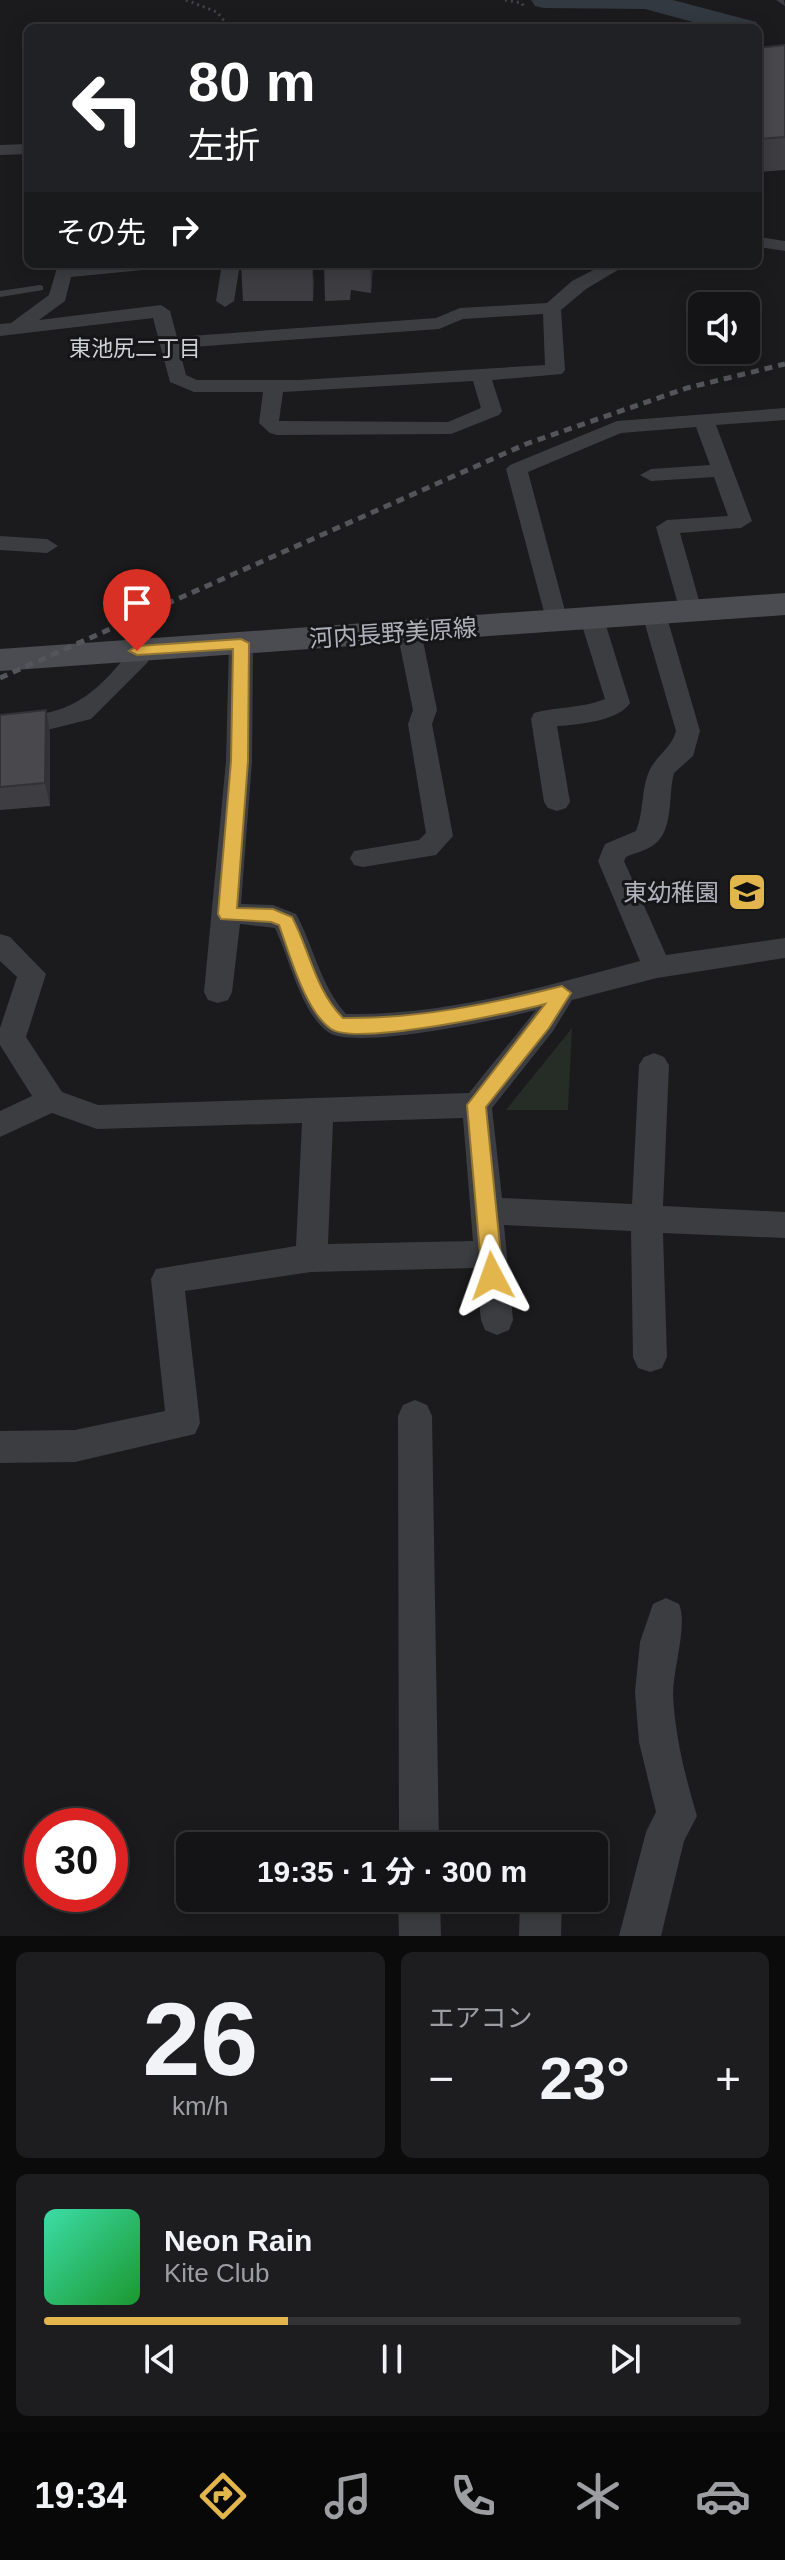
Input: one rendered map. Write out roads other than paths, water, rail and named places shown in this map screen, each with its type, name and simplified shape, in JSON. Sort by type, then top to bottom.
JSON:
[{"type":"main road","name":"河内長野美原線","points":[[0,660],[785,604]]},
{"type":"street","points":[[0,150],[24,149]]},
{"type":"street","points":[[762,243],[785,246]]},
{"type":"street","points":[[0,343],[8,329],[58,297],[63,272],[108,268]]},
{"type":"street","points":[[225,301],[230,268]]},
{"type":"street","points":[[169,343],[439,323],[460,314],[552,308],[579,285],[611,268]]},
{"type":"street","points":[[8,329],[161,311],[177,378],[194,386],[274,386],[555,370],[552,308]]},
{"type":"street","points":[[274,386],[269,423],[277,429],[451,428],[492,411],[481,375]]},
{"type":"street","points":[[556,622],[517,469],[617,427],[785,414]]},
{"type":"street","points":[[691,611],[667,527],[741,521],[704,421]]},
{"type":"street","points":[[651,475],[722,470]]},
{"type":"street","points":[[0,543],[47,546]]},
{"type":"street","points":[[654,614],[688,731],[684,750],[667,762],[657,777],[656,813],[647,837],[614,851],[611,861],[657,967]]},
{"type":"street","points":[[557,802],[543,719],[585,716],[618,703],[592,619]]},
{"type":"street","points":[[363,858],[427,848],[440,836],[420,724],[425,710],[409,631]]},
{"type":"street","points":[[218,992],[239,761],[241,643]]},
{"type":"street","points":[[0,727],[39,724],[82,713],[136,662],[137,651]]},
{"type":"street","points":[[227,914],[273,915],[286,921],[307,978],[325,1012],[339,1025],[387,1026],[510,1006],[657,967],[785,948]]},
{"type":"street","points":[[0,944],[32,974],[5,1040],[51,1100],[97,1117],[477,1105]]},
{"type":"street","points":[[497,1320],[477,1105],[543,1023],[562,993]]},
{"type":"street","points":[[650,1357],[647,1217],[654,1065]]},
{"type":"street","points":[[0,1125],[51,1100]]},
{"type":"street","points":[[311,1258],[318,1111]]},
{"type":"street","points":[[488,1211],[785,1225]]},
{"type":"street","points":[[0,1447],[75,1446],[183,1423],[167,1279],[311,1258],[490,1254]]},
{"type":"street","points":[[415,1416],[419,1832]]},
{"type":"street","points":[[640,1936],[666,1832],[677,1816],[660,1758],[652,1705],[657,1644],[666,1617]]},
{"type":"street","points":[[419,1912],[420,1936]]},
{"type":"street","points":[[540,1936],[541,1912]]},
{"type":"lane","points":[[780,0],[785,4]]},
{"type":"lane","points":[[0,294],[40,288]]},
{"type":"waterway","points":[[544,0],[646,1],[731,24]]},
{"type":"railway","points":[[0,678],[526,444],[687,388],[785,364]]},
{"type":"place","name":"東幼稚園","points":[[747,892]]},
{"type":"district","name":"東池尻二丁目","points":[[135,348]]}]
